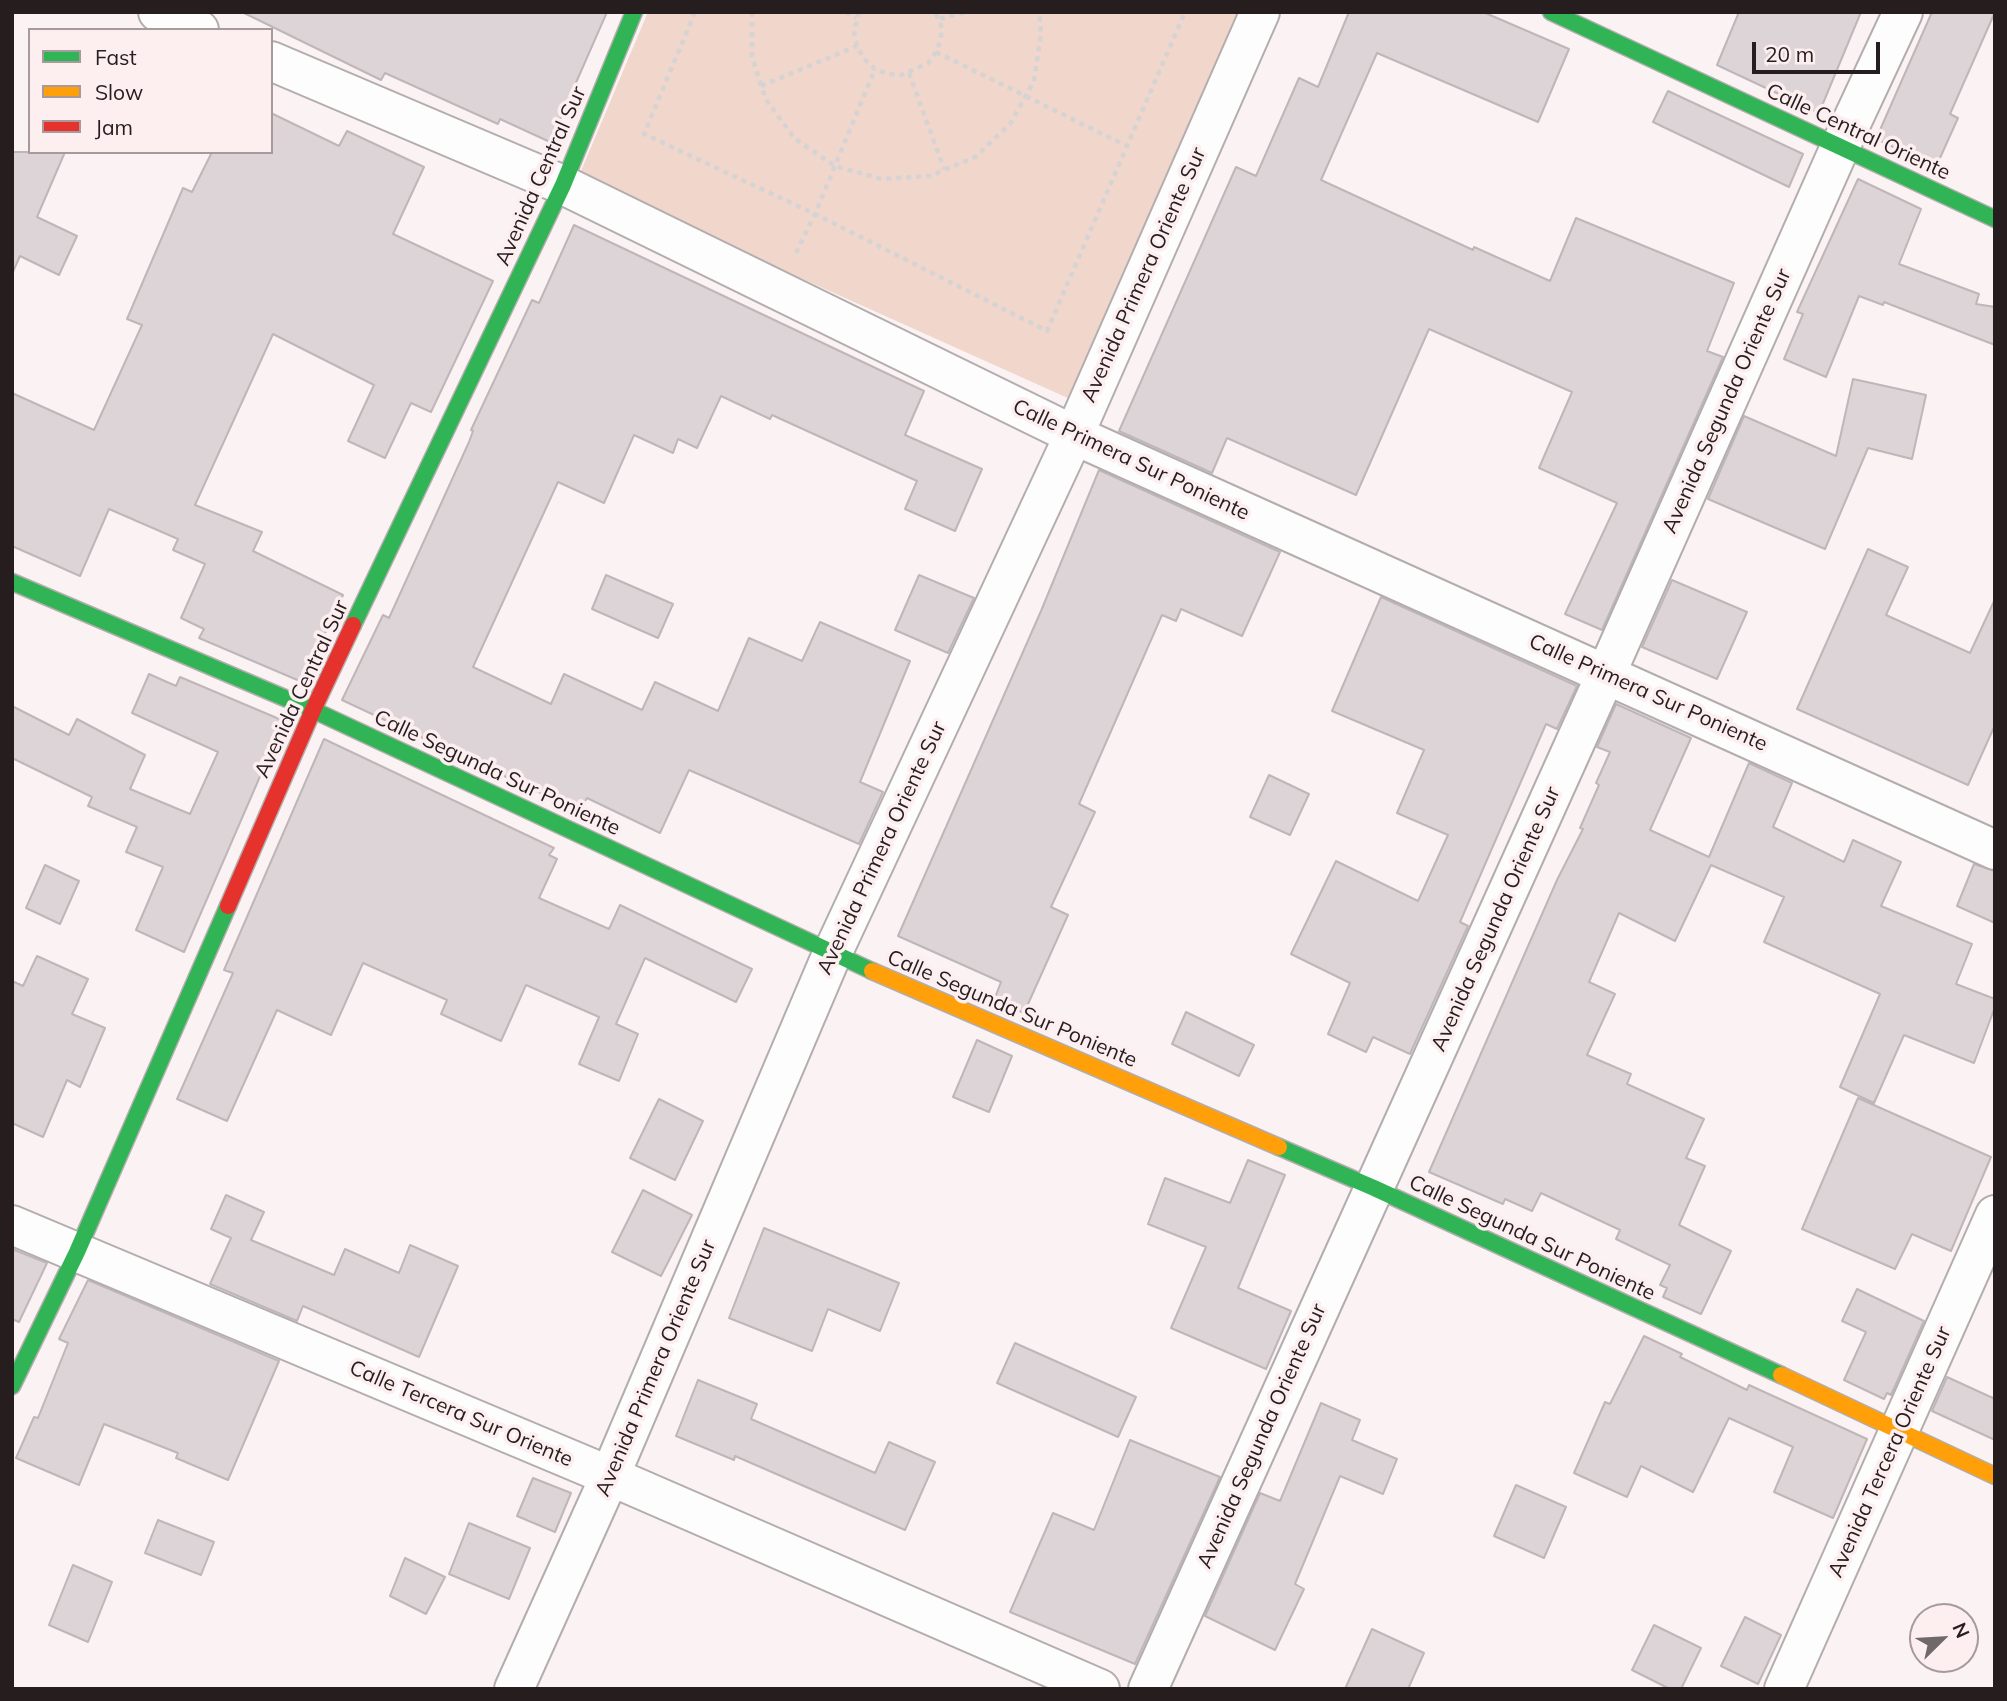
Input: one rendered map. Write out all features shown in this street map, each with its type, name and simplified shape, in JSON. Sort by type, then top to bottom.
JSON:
[{"type":"street","points":[[158,12],[194,28]]},
{"type":"street","name":"Avenida Central Sur","points":[[12,1386],[76,1252],[313,710],[563,185],[634,12]]},
{"type":"street","name":"Avenida Primera Oriente Sur","points":[[514,1689],[610,1476],[832,954],[1074,435],[1260,12]]},
{"type":"street","name":"Calle Central Oriente","points":[[1550,12],[1995,219]]},
{"type":"street","name":"Avenida Segunda Oriente Sur","points":[[1148,1689],[1903,12]]},
{"type":"street","name":"Calle Primera Sur Poniente","points":[[273,62],[563,185],[1074,435],[1995,850]]},
{"type":"street","name":"Calle Segunda Sur Poniente","points":[[12,582],[313,710],[832,954],[1374,1188],[1995,1476]]},
{"type":"street","name":"Avenida Tercera Oriente Sur","points":[[1784,1689],[1995,1215]]},
{"type":"street","name":"Calle Tercera Sur Oriente","points":[[12,1225],[610,1476],[1100,1689]]},
{"type":"path","points":[[695,12],[644,134],[815,214],[1047,331],[1185,12]]},
{"type":"path","points":[[752,12],[752,56],[761,86],[767,101],[795,139],[835,166],[882,179],[930,176],[975,157],[1010,124],[1034,81],[1041,33],[1039,12]]},
{"type":"path","points":[[846,12],[858,15],[854,32],[864,60],[875,69],[902,75],[928,63],[936,52],[941,39],[940,19],[935,12]]},
{"type":"path","points":[[940,19],[965,12]]},
{"type":"path","points":[[761,86],[857,46]]},
{"type":"path","points":[[936,52],[1127,146]]},
{"type":"path","points":[[778,291],[815,214],[875,69]]},
{"type":"path","points":[[909,73],[944,169]]},
{"type":"shaded area","points":[[648,12],[1243,12],[1070,399],[578,178]]},
{"type":"building","points":[[242,12],[607,12],[550,142],[500,119],[498,124],[385,73],[381,80]]},
{"type":"building","points":[[1349,12],[1483,12],[1569,49],[1538,122],[1377,53],[1321,180],[1473,250],[1474,247],[1550,281],[1576,218],[1734,283],[1707,351],[1723,357],[1602,630],[1565,614],[1617,503],[1539,468],[1572,392],[1429,329],[1356,495],[1227,438],[1212,473],[1119,431],[1236,167],[1256,176],[1299,78],[1318,87]]},
{"type":"building","points":[[1739,12],[1861,12],[1819,113],[1717,65]]},
{"type":"building","points":[[1932,12],[1995,12],[1950,114],[1958,118],[1936,167],[1876,139]]},
{"type":"building","points":[[1668,91],[1803,154],[1789,187],[1653,122]]},
{"type":"building","points":[[273,114],[339,146],[347,131],[424,167],[393,234],[493,281],[431,412],[411,403],[385,458],[348,441],[374,385],[273,334],[195,505],[262,532],[253,551],[343,595],[302,682],[199,638],[204,629],[181,618],[205,564],[173,550],[178,539],[109,509],[80,576],[12,546],[12,393],[94,430],[142,325],[127,319],[183,188],[192,192],[211,154],[273,154]]},
{"type":"building","points":[[12,152],[64,154],[37,217],[77,236],[59,275],[20,256],[12,274]]},
{"type":"building","points":[[1858,179],[1921,209],[1899,264],[1979,294],[1976,304],[1995,307],[1995,345],[1884,302],[1883,305],[1859,296],[1826,377],[1784,359],[1803,314],[1797,312]]},
{"type":"building","points":[[574,225],[924,391],[905,435],[982,469],[955,531],[905,509],[917,481],[772,415],[770,419],[721,396],[697,448],[678,439],[673,453],[634,435],[604,503],[558,482],[473,667],[551,704],[564,674],[642,710],[655,682],[718,711],[749,638],[802,661],[820,622],[910,661],[860,782],[883,792],[859,844],[689,770],[660,833],[587,798],[579,811],[342,700],[383,615],[389,618],[469,442],[473,431],[471,430],[532,300],[539,303]]},
{"type":"building","points":[[1853,379],[1926,395],[1912,459],[1868,448],[1825,549],[1708,499],[1744,416],[1836,456]]},
{"type":"building","points":[[1099,470],[1280,552],[1242,636],[1181,609],[1176,621],[1162,615],[1079,804],[1095,812],[1051,907],[1068,915],[1024,1013],[994,1000],[1001,982],[898,936],[1041,611]]},
{"type":"building","points":[[1868,549],[1908,567],[1886,615],[1970,653],[1995,599],[1995,725],[1968,785],[1797,709]]},
{"type":"building","points":[[606,575],[673,604],[658,638],[592,609]]},
{"type":"building","points":[[919,575],[974,598],[948,653],[895,630]]},
{"type":"building","points":[[1672,580],[1747,612],[1717,679],[1642,647]]},
{"type":"building","points":[[1381,597],[1577,686],[1557,729],[1546,724],[1460,922],[1468,926],[1410,1054],[1373,1037],[1366,1052],[1328,1034],[1350,983],[1291,954],[1336,861],[1418,901],[1448,835],[1397,813],[1424,750],[1332,711]]},
{"type":"building","points":[[149,674],[176,686],[180,677],[284,721],[184,952],[136,930],[163,867],[126,852],[137,827],[88,806],[92,797],[12,758],[12,706],[69,735],[77,719],[145,755],[130,789],[190,814],[218,752],[132,713]]},
{"type":"building","points":[[1616,704],[1691,738],[1650,830],[1709,857],[1749,763],[1792,783],[1773,827],[1844,862],[1853,840],[1901,862],[1881,906],[1972,944],[1956,984],[1995,999],[1995,1007],[1974,1063],[1904,1035],[1874,1103],[1840,1087],[1880,994],[1764,942],[1784,897],[1711,865],[1675,941],[1619,913],[1589,982],[1615,994],[1587,1055],[1631,1074],[1627,1084],[1704,1119],[1686,1158],[1705,1166],[1679,1225],[1731,1251],[1701,1314],[1663,1297],[1667,1288],[1660,1285],[1670,1265],[1616,1239],[1620,1230],[1541,1193],[1532,1211],[1505,1199],[1503,1204],[1429,1172],[1557,880],[1583,829],[1580,828],[1610,752],[1597,747]]},
{"type":"building","points":[[324,739],[554,848],[549,855],[557,859],[539,898],[609,929],[620,905],[752,969],[736,1002],[645,958],[616,1024],[638,1034],[619,1081],[579,1064],[599,1017],[526,985],[501,1041],[441,1014],[447,1000],[363,963],[331,1035],[277,1010],[227,1121],[177,1099],[233,973],[224,970]]},
{"type":"building","points":[[1269,775],[1309,794],[1290,835],[1250,817]]},
{"type":"building","points":[[1974,864],[1995,871],[1995,923],[1957,906]]},
{"type":"building","points":[[45,865],[79,881],[60,924],[26,908]]},
{"type":"building","points":[[37,956],[88,979],[72,1014],[105,1028],[80,1087],[67,1080],[43,1137],[12,1123],[12,981],[23,986]]},
{"type":"building","points":[[1186,1012],[1254,1045],[1239,1076],[1172,1044]]},
{"type":"building","points":[[977,1040],[1012,1056],[989,1112],[953,1097]]},
{"type":"building","points":[[1858,1098],[1991,1157],[1951,1251],[1912,1234],[1895,1269],[1802,1229]]},
{"type":"building","points":[[659,1099],[703,1121],[675,1180],[630,1158]]},
{"type":"building","points":[[1248,1160],[1285,1175],[1238,1288],[1291,1311],[1266,1369],[1171,1328],[1206,1247],[1148,1224],[1165,1178],[1230,1203]]},
{"type":"building","points":[[643,1190],[692,1215],[661,1276],[612,1252]]},
{"type":"building","points":[[226,1195],[264,1212],[251,1240],[334,1275],[345,1249],[399,1273],[410,1245],[458,1266],[419,1357],[303,1306],[297,1321],[210,1284],[231,1238],[211,1229]]},
{"type":"building","points":[[764,1228],[899,1283],[880,1331],[828,1309],[812,1351],[729,1318]]},
{"type":"building","points":[[12,1249],[47,1263],[19,1322],[12,1319]]},
{"type":"building","points":[[88,1280],[279,1361],[228,1480],[176,1458],[178,1453],[104,1424],[79,1485],[16,1458],[34,1417],[38,1418],[68,1343],[59,1339]]},
{"type":"building","points":[[1857,1289],[1924,1321],[1891,1395],[1887,1393],[1884,1399],[1844,1380],[1866,1332],[1842,1321]]},
{"type":"building","points":[[1644,1336],[1747,1390],[1749,1385],[1867,1439],[1833,1518],[1774,1492],[1793,1447],[1729,1418],[1693,1492],[1641,1466],[1627,1497],[1574,1473],[1605,1402],[1610,1404]]},
{"type":"building","points":[[1015,1343],[1136,1397],[1118,1437],[997,1383]]},
{"type":"building","points":[[1947,1377],[1995,1399],[1995,1440],[1932,1411]]},
{"type":"building","points":[[698,1380],[757,1404],[751,1419],[875,1473],[889,1442],[935,1462],[905,1530],[735,1456],[734,1460],[676,1436]]},
{"type":"building","points":[[1321,1403],[1360,1420],[1352,1440],[1397,1459],[1383,1494],[1340,1476],[1295,1584],[1304,1589],[1275,1650],[1205,1616],[1260,1493],[1280,1501]]},
{"type":"building","points":[[1130,1440],[1220,1477],[1135,1664],[1010,1612],[1053,1513],[1094,1530]]},
{"type":"building","points":[[533,1478],[571,1493],[555,1532],[517,1516]]},
{"type":"building","points":[[1516,1485],[1566,1507],[1544,1558],[1494,1536]]},
{"type":"building","points":[[158,1520],[214,1542],[201,1575],[145,1553]]},
{"type":"building","points":[[469,1523],[530,1548],[509,1599],[449,1574]]},
{"type":"building","points":[[405,1558],[445,1577],[426,1614],[390,1596]]},
{"type":"building","points":[[73,1565],[112,1582],[88,1642],[49,1625]]},
{"type":"building","points":[[1745,1617],[1781,1635],[1758,1684],[1721,1666]]},
{"type":"building","points":[[1654,1625],[1701,1648],[1681,1689],[1670,1689],[1632,1670]]},
{"type":"building","points":[[1372,1629],[1424,1653],[1408,1689],[1345,1689]]},
{"type":"traffic: fast","points":[[353,625],[563,185],[634,12]]},
{"type":"traffic: fast","points":[[1551,12],[1995,219]]},
{"type":"traffic: fast","points":[[12,582],[313,710],[872,971]]},
{"type":"traffic: fast","points":[[12,1386],[77,1252],[228,906]]},
{"type":"traffic: fast","points":[[1279,1147],[1781,1375]]},
{"type":"traffic: slow","points":[[872,971],[1279,1147]]},
{"type":"traffic: slow","points":[[1781,1375],[1995,1476]]},
{"type":"traffic: jam","points":[[228,906],[353,625]]}]
